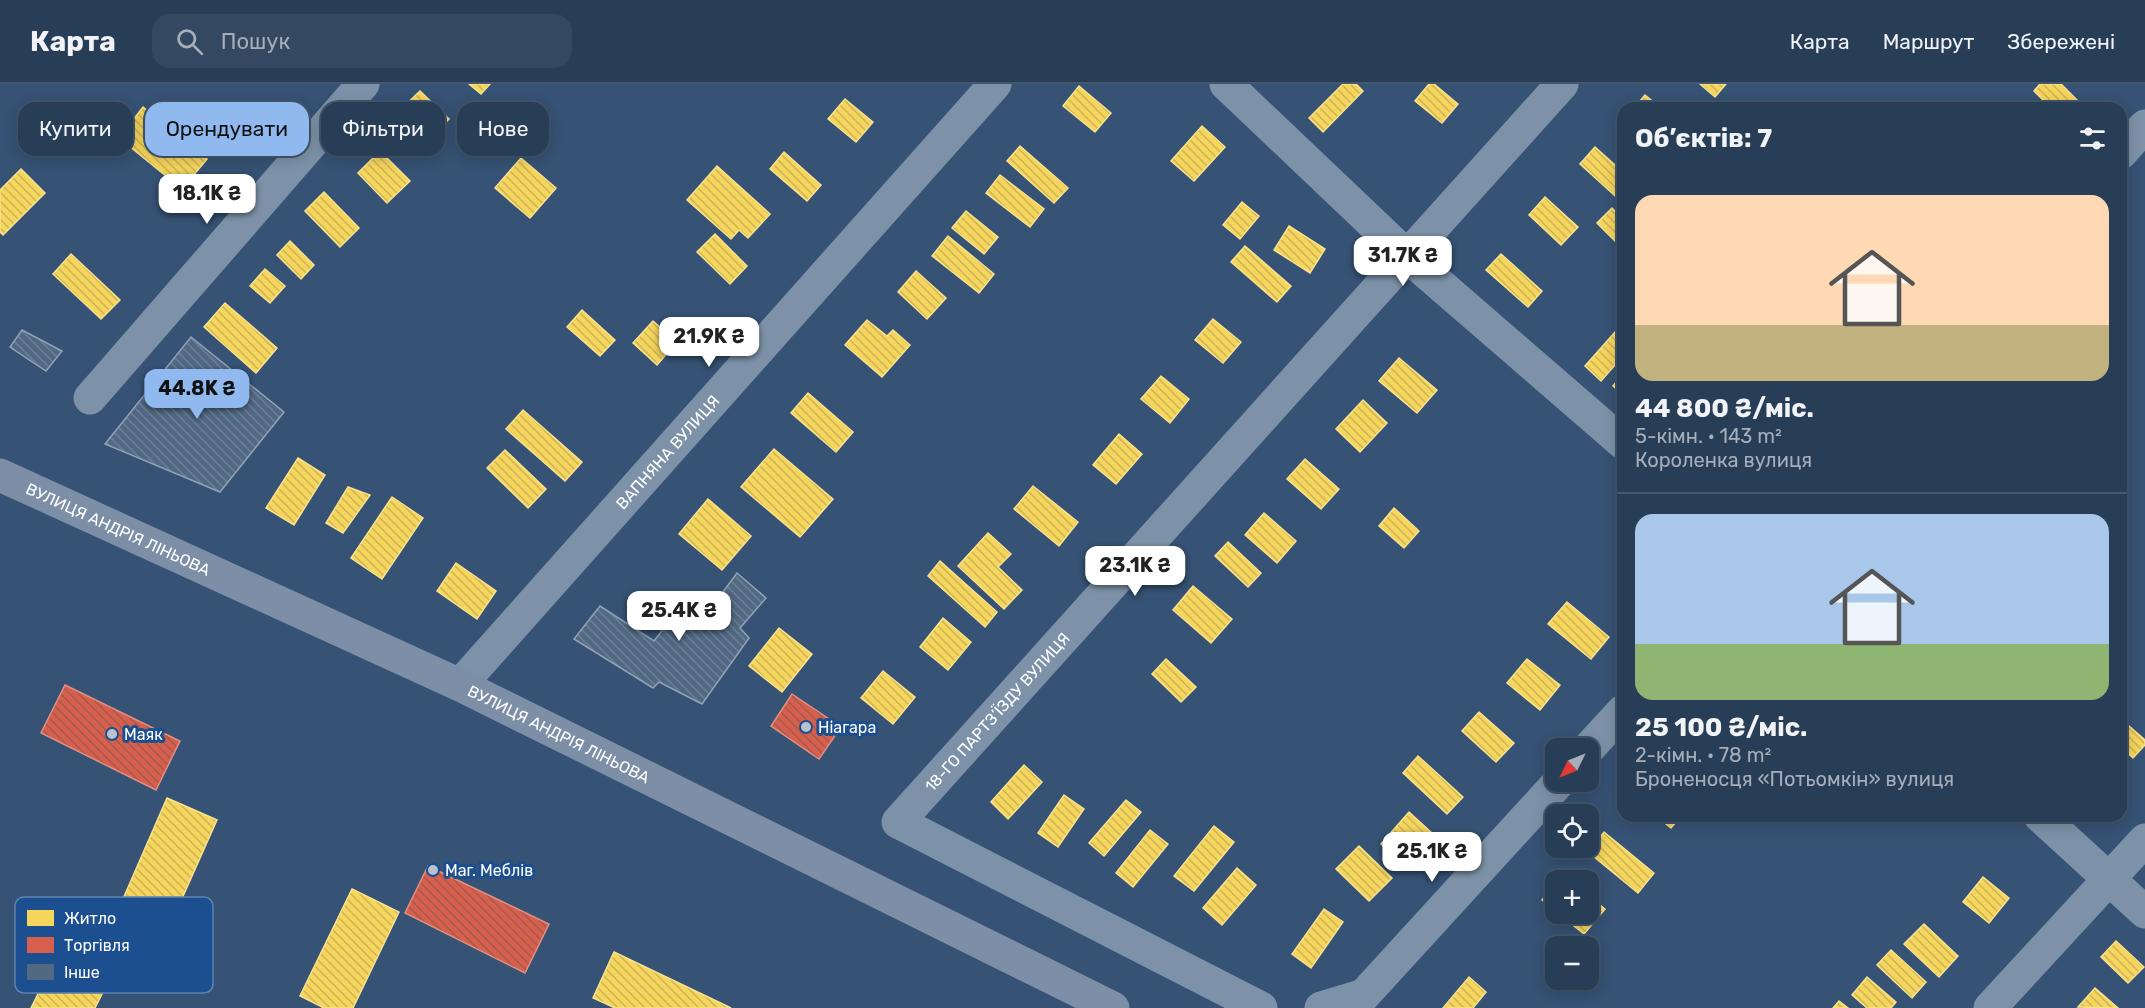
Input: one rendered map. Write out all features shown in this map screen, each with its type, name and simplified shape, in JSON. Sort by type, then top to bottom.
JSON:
[{"type":"main road","name":"ВУЛИЦЯ АНДРІЯ ЛІНЬОВА","points":[[0,475],[460,685],[1113,1008]]},
{"type":"street","points":[[90,398],[363,84]]},
{"type":"street","name":"ВАПНЯНА ВУЛИЦЯ","points":[[460,685],[995,84]]},
{"type":"street","points":[[1226,84],[1407,256],[1617,438]]},
{"type":"street","name":"18-ГО ПАРТЗ’ЇЗДУ ВУЛИЦЯ","points":[[1261,1008],[898,822],[1562,84]]},
{"type":"street","points":[[2127,146],[2145,126]]},
{"type":"street","points":[[1598,738],[1617,718]]},
{"type":"street","points":[[1321,1008],[1364,995],[1550,792]]},
{"type":"street","points":[[2047,822],[2145,912]]},
{"type":"street","points":[[1990,1008],[2145,840]]},
{"type":"building: Житло","points":[[469,84],[490,84],[481,94]]},
{"type":"building: Житло","points":[[1343,84],[1356,84],[1363,91],[1323,132],[1309,118]]},
{"type":"building: Житло","points":[[1429,84],[1434,84],[1458,104],[1442,123],[1415,101]]},
{"type":"building: Житло","points":[[1700,84],[1726,84],[1715,97]]},
{"type":"building: Житло","points":[[2040,84],[2061,84],[2079,102],[2045,102],[2034,91]]},
{"type":"building: Житло","points":[[1079,86],[1111,113],[1095,132],[1063,106]]},
{"type":"building: Житло","points":[[420,91],[431,102],[409,102]]},
{"type":"building: Житло","points":[[1645,95],[1654,102],[1639,102]]},
{"type":"building: Житло","points":[[845,99],[873,122],[856,142],[828,119]]},
{"type":"building: Житло","points":[[143,107],[145,109],[145,156],[203,156],[207,159],[182,189],[133,149],[133,120]]},
{"type":"building: Житло","points":[[1202,126],[1225,147],[1194,181],[1171,161]]},
{"type":"building: Житло","points":[[1020,146],[1068,188],[1054,203],[1007,161]]},
{"type":"building: Житло","points":[[1595,147],[1617,167],[1617,198],[1580,164]]},
{"type":"building: Житло","points":[[784,152],[821,185],[807,201],[770,169]]},
{"type":"building: Житло","points":[[375,156],[385,156],[410,181],[387,203],[358,173]]},
{"type":"building: Житло","points":[[521,158],[556,188],[530,218],[495,188]]},
{"type":"building: Житло","points":[[717,166],[770,214],[748,238],[739,230],[731,239],[687,200]]},
{"type":"building: Житло","points":[[21,169],[45,193],[3,235],[0,232],[0,190]]},
{"type":"building: Житло","points":[[1000,175],[1044,209],[1030,227],[986,193]]},
{"type":"building: Житло","points":[[324,192],[359,228],[340,247],[305,211]]},
{"type":"building: Житло","points":[[1545,197],[1578,227],[1561,245],[1529,215]]},
{"type":"building: Житло","points":[[1242,202],[1259,216],[1240,239],[1223,225]]},
{"type":"building: Житло","points":[[1612,208],[1617,213],[1617,243],[1597,223]]},
{"type":"building: Житло","points":[[966,211],[998,237],[984,254],[952,228]]},
{"type":"building: Житло","points":[[1289,226],[1325,249],[1310,273],[1274,250]]},
{"type":"building: Житло","points":[[715,234],[747,266],[730,284],[697,252]]},
{"type":"building: Житло","points":[[948,236],[994,274],[979,293],[932,256]]},
{"type":"building: Житло","points":[[290,241],[314,265],[301,279],[277,255]]},
{"type":"building: Житло","points":[[1245,246],[1291,286],[1277,302],[1231,262]]},
{"type":"building: Житло","points":[[71,254],[120,300],[101,319],[53,274]]},
{"type":"building: Житло","points":[[1501,254],[1542,291],[1528,307],[1486,270]]},
{"type":"building: Житло","points":[[265,269],[285,286],[270,303],[250,286]]},
{"type":"building: Житло","points":[[916,271],[946,298],[927,319],[898,292]]},
{"type":"building: Житло","points":[[225,303],[277,348],[256,373],[204,327]]},
{"type":"building: Житло","points":[[582,310],[615,340],[600,356],[567,327]]},
{"type":"building: Житло","points":[[1213,319],[1241,342],[1223,363],[1195,340]]},
{"type":"building: Житло","points":[[867,320],[887,336],[893,330],[910,345],[882,377],[845,345]]},
{"type":"building: Житло","points":[[653,321],[677,342],[657,365],[633,343]]},
{"type":"building: Житло","points":[[1615,332],[1617,334],[1617,363],[1601,381],[1585,366]]},
{"type":"building: Житло","points":[[1399,358],[1437,390],[1417,413],[1379,381]]},
{"type":"building: Житло","points":[[1161,376],[1189,399],[1170,423],[1141,399]]},
{"type":"building: Житло","points":[[808,393],[853,432],[836,452],[791,413]]},
{"type":"building: Житло","points":[[1363,400],[1387,423],[1360,452],[1336,429]]},
{"type":"building: Житло","points":[[523,410],[582,462],[565,481],[506,429]]},
{"type":"building: Житло","points":[[1119,434],[1142,454],[1116,484],[1093,465]]},
{"type":"building: Житло","points":[[774,449],[833,499],[800,537],[741,487]]},
{"type":"building: Житло","points":[[505,450],[546,489],[528,508],[487,468]]},
{"type":"building: Житло","points":[[298,458],[325,475],[294,525],[266,508]]},
{"type":"building: Житло","points":[[1305,459],[1339,489],[1321,509],[1287,479]]},
{"type":"building: Житло","points":[[1033,486],[1078,522],[1059,546],[1014,509]]},
{"type":"building: Житло","points":[[348,487],[370,495],[343,533],[326,523]]},
{"type":"building: Житло","points":[[392,497],[423,518],[382,579],[351,558]]},
{"type":"building: Житло","points":[[708,499],[751,536],[722,570],[679,534]]},
{"type":"building: Житло","points":[[1394,508],[1419,531],[1404,548],[1379,526]]},
{"type":"building: Житло","points":[[1264,513],[1296,541],[1277,563],[1245,535]]},
{"type":"building: Житло","points":[[988,533],[1011,554],[998,567],[1022,590],[1004,609],[958,566]]},
{"type":"building: Житло","points":[[1228,542],[1261,573],[1248,587],[1215,556]]},
{"type":"building: Житло","points":[[940,561],[997,612],[985,627],[928,576]]},
{"type":"building: Житло","points":[[456,563],[496,591],[477,619],[437,591]]},
{"type":"building: Житло","points":[[1193,586],[1232,619],[1211,643],[1173,610]]},
{"type":"building: Житло","points":[[1567,602],[1609,637],[1591,659],[1548,624]]},
{"type":"building: Житло","points":[[943,618],[971,642],[948,670],[920,647]]},
{"type":"building: Житло","points":[[779,628],[812,654],[782,692],[749,666]]},
{"type":"building: Житло","points":[[1166,659],[1196,687],[1181,702],[1152,674]]},
{"type":"building: Житло","points":[[1527,659],[1560,685],[1540,710],[1507,683]]},
{"type":"building: Житло","points":[[883,671],[915,697],[893,724],[861,698]]},
{"type":"building: Житло","points":[[1479,712],[1514,743],[1496,762],[1462,731]]},
{"type":"building: Житло","points":[[2127,724],[2145,740],[2145,745],[2133,758],[2127,752]]},
{"type":"building: Житло","points":[[1418,756],[1463,797],[1447,814],[1403,773]]},
{"type":"building: Житло","points":[[1024,765],[1042,782],[1008,819],[991,802]]},
{"type":"building: Житло","points":[[1064,795],[1084,809],[1058,847],[1038,833]]},
{"type":"building: Житло","points":[[167,798],[217,820],[183,897],[124,897]]},
{"type":"building: Житло","points":[[1126,800],[1141,812],[1104,856],[1089,843]]},
{"type":"building: Житло","points":[[1409,812],[1432,833],[1403,865],[1381,844]]},
{"type":"building: Житло","points":[[1664,822],[1676,822],[1671,828]]},
{"type":"building: Житло","points":[[1214,826],[1234,842],[1194,891],[1174,876]]},
{"type":"building: Житло","points":[[1150,830],[1168,844],[1133,887],[1116,873]]},
{"type":"building: Житло","points":[[1604,832],[1654,873],[1638,893],[1595,858],[1599,858],[1599,838]]},
{"type":"building: Житло","points":[[1359,846],[1392,878],[1369,901],[1336,869]]},
{"type":"building: Житло","points":[[1237,868],[1256,885],[1222,925],[1203,908]]},
{"type":"building: Житло","points":[[1983,877],[2009,898],[1989,923],[1963,902]]},
{"type":"building: Житло","points":[[352,889],[399,912],[353,1008],[324,1008],[300,996]]},
{"type":"building: Житло","points":[[1599,904],[1605,909],[1599,916]]},
{"type":"building: Житло","points":[[1324,909],[1343,922],[1311,968],[1292,954]]},
{"type":"building: Житло","points":[[1572,924],[1592,924],[1584,934]]},
{"type":"building: Житло","points":[[1924,924],[1958,956],[1939,977],[1904,944]]},
{"type":"building: Житло","points":[[2116,941],[2144,967],[2128,983],[2101,957]]},
{"type":"building: Житло","points":[[1891,950],[1926,982],[1912,998],[1877,965]]},
{"type":"building: Житло","points":[[614,952],[731,1008],[615,1008],[593,998]]},
{"type":"building: Житло","points":[[1469,977],[1486,992],[1473,1008],[1443,1008]]},
{"type":"building: Житло","points":[[1867,977],[1896,1002],[1891,1008],[1867,1008],[1852,995]]},
{"type":"building: Житло","points":[[2095,988],[2118,1008],[2078,1007]]},
{"type":"building: Житло","points":[[38,993],[102,993],[95,1008],[31,1008]]},
{"type":"building: Житло","points":[[1839,1001],[1848,1008],[1833,1008]]},
{"type":"building: Торгівля","points":[[65,685],[180,741],[156,790],[41,733]]},
{"type":"building: Торгівля","name":"Ніагара","points":[[792,694],[841,727],[819,759],[771,726]]},
{"type":"building: Торгівля","points":[[428,866],[549,924],[525,973],[405,913]]},
{"type":"building: Інше","points":[[22,330],[62,351],[46,371],[10,347]]},
{"type":"building: Інше","points":[[191,337],[284,412],[220,492],[105,444]]},
{"type":"building: Інше","points":[[737,573],[766,598],[740,628],[749,638],[702,704],[659,682],[653,688],[574,639],[600,606],[654,641],[687,598],[708,612]]},
{"type":"place","name":"Ніагара","points":[[806,727]]},
{"type":"place","name":"Маяк","points":[[112,734]]},
{"type":"place","name":"Маг. Меблів","points":[[433,870]]}]
